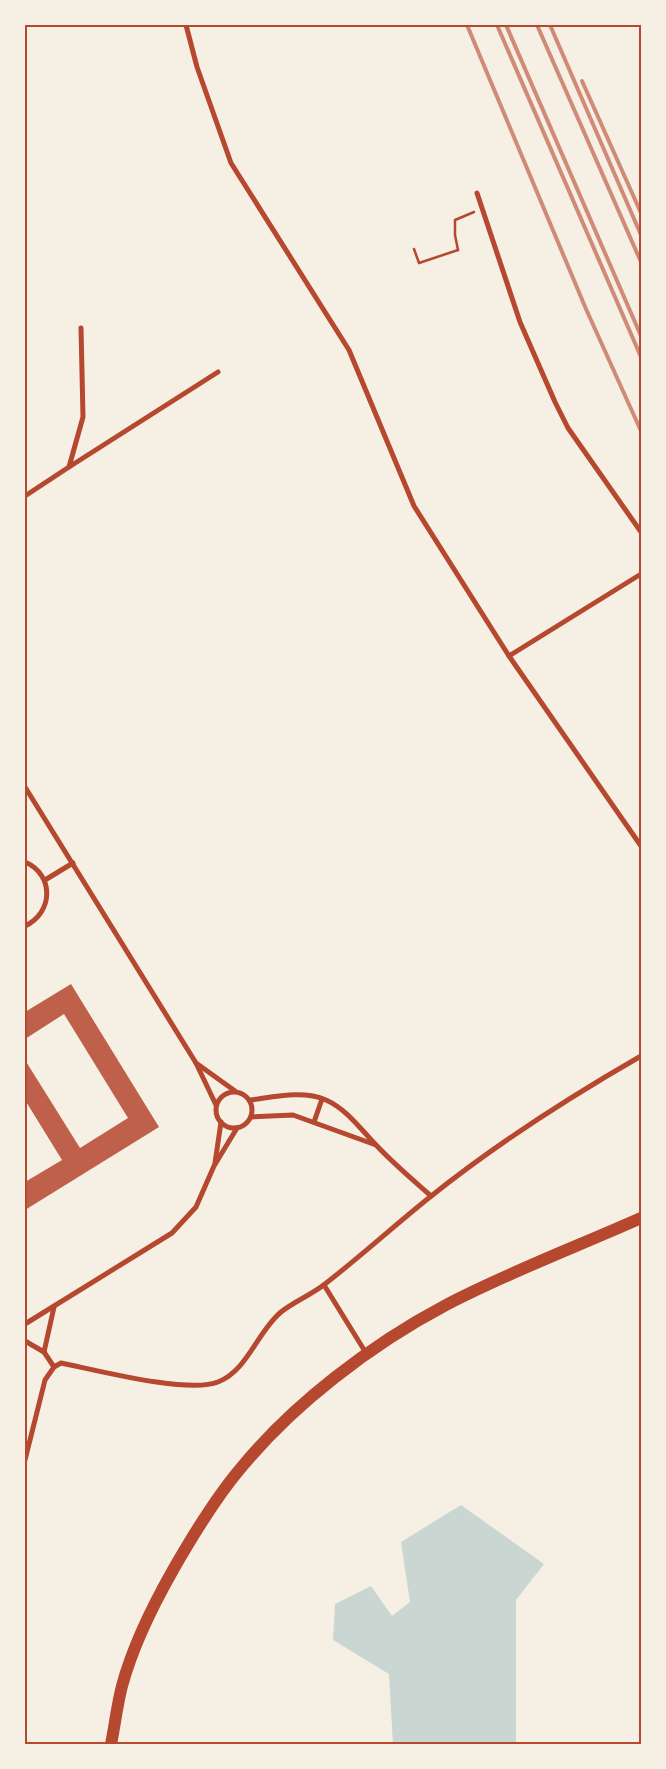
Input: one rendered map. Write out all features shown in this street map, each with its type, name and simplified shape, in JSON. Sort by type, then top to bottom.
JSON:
[{"type":"main road","points":[[111,1744],[122,1688],[142,1630],[162,1589],[201,1522],[240,1469],[262,1443],[328,1382],[366,1354],[446,1305],[641,1218]]},
{"type":"street","points":[[186,25],[200,76],[232,163],[349,350],[414,506],[509,656],[641,846]]},
{"type":"street","points":[[477,193],[520,322],[568,428],[641,532]]},
{"type":"street","points":[[70,467],[83,417],[81,328]]},
{"type":"street","points":[[25,496],[218,372]]},
{"type":"street","points":[[509,656],[641,574]]},
{"type":"street","points":[[25,787],[196,1063],[216,1105],[216,1111],[221,1122],[226,1126],[237,1128],[243,1126],[251,1117],[252,1105],[250,1100],[246,1095],[235,1091],[196,1063]]},
{"type":"street","points":[[25,862],[37,869],[45,880],[48,891],[47,903],[42,914],[25,926]]},
{"type":"street","points":[[45,880],[73,864]]},
{"type":"street","points":[[25,1460],[45,1380],[54,1367],[61,1364],[180,1386],[217,1382],[239,1366],[274,1318],[324,1285],[430,1196],[509,1138],[590,1085],[641,1056]]},
{"type":"street","points":[[216,1105],[223,1095],[235,1091]]},
{"type":"street","points":[[250,1100],[298,1095],[322,1099],[340,1109],[360,1126],[376,1145],[430,1196]]},
{"type":"street","points":[[314,1122],[322,1099]]},
{"type":"street","points":[[251,1117],[294,1115],[376,1145]]},
{"type":"street","points":[[214,1166],[221,1122]]},
{"type":"street","points":[[25,1324],[172,1232],[196,1208],[214,1166],[237,1128]]},
{"type":"street","points":[[324,1285],[366,1354]]},
{"type":"street","points":[[44,1352],[54,1307]]},
{"type":"street","points":[[25,1341],[44,1352],[54,1367]]},
{"type":"path","points":[[414,249],[418,263],[458,250],[455,220],[483,209]]},
{"type":"shaded area","points":[[461,1505],[544,1564],[516,1600],[516,1744],[393,1744],[389,1674],[333,1640],[335,1604],[371,1586],[392,1616],[410,1602],[401,1542]]},
{"type":"building","points":[[71,984],[159,1127],[25,1210],[25,1182],[62,1160],[25,1100],[25,1060],[80,1148],[128,1118],[64,1014],[25,1039],[25,1012]]},
{"type":"railway","points":[[467,25],[586,309],[641,431]]},
{"type":"railway","points":[[497,25],[641,357]]},
{"type":"railway","points":[[506,25],[641,336]]},
{"type":"railway","points":[[537,25],[641,262]]},
{"type":"railway","points":[[550,25],[641,235]]},
{"type":"railway","points":[[582,81],[641,213]]}]
